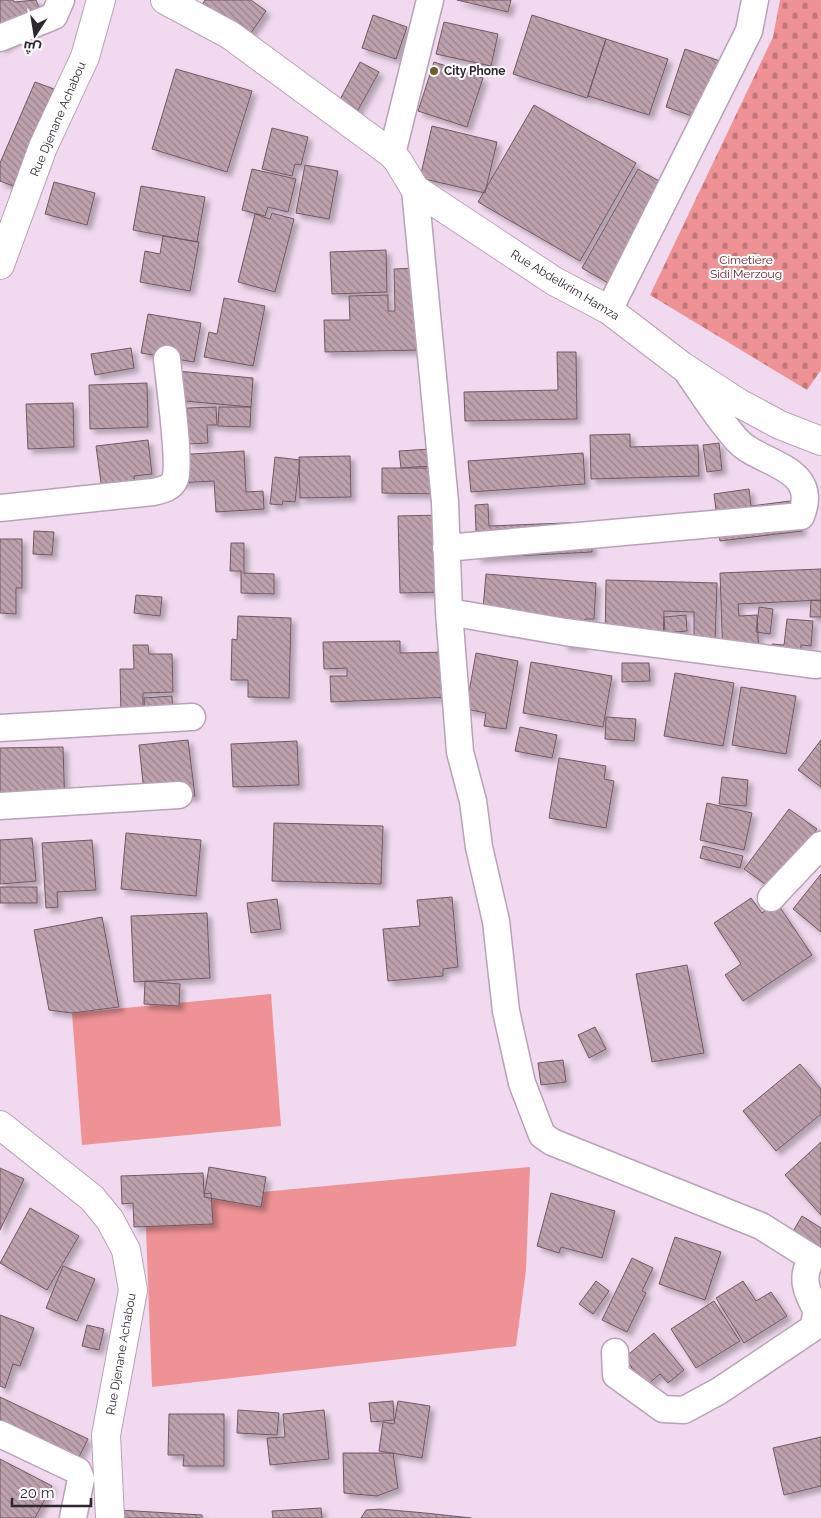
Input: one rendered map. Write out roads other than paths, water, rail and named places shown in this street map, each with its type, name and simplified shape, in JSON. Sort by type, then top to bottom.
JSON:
[{"type":"street","points":[[0,38],[54,16],[61,0]]},
{"type":"street","name":"Rue Djenane Achabou","points":[[0,264],[43,147],[85,57],[101,0]]},
{"type":"street","points":[[164,0],[230,35],[395,158],[430,0]]},
{"type":"street","points":[[609,310],[750,32],[755,0]]},
{"type":"street","name":"Rue Abdelkrim Hamza","points":[[395,158],[415,189],[554,281],[609,310],[682,366],[739,403],[780,425],[821,441]]},
{"type":"street","points":[[415,189],[445,502],[449,612],[460,752],[473,801],[479,848],[496,921],[506,1011],[522,1083],[542,1135],[566,1149],[615,1166],[760,1226],[817,1255],[808,1265],[804,1282],[817,1311],[814,1328],[727,1386],[684,1410],[663,1410],[616,1375],[615,1352]]},
{"type":"street","points":[[0,508],[153,492],[172,485],[176,478],[176,459],[167,359]]},
{"type":"street","points":[[446,548],[801,516],[804,509],[806,489],[796,475],[740,443],[682,366]]},
{"type":"street","points":[[449,612],[565,632],[816,665]]},
{"type":"street","points":[[0,728],[192,717]]},
{"type":"street","points":[[0,806],[179,795]]},
{"type":"street","points":[[771,898],[821,845]]},
{"type":"street","name":"Rue Djenane Achabou","points":[[0,1125],[92,1198],[110,1220],[126,1250],[133,1290],[106,1435],[110,1518]]},
{"type":"street","points":[[0,1434],[78,1471],[81,1479],[73,1518]]},
{"type":"place","name":"City Phone","points":[[434,71]]},
{"type":"park label","name":"Cimetière Sidi Merzoug","points":[[746,267]]}]
